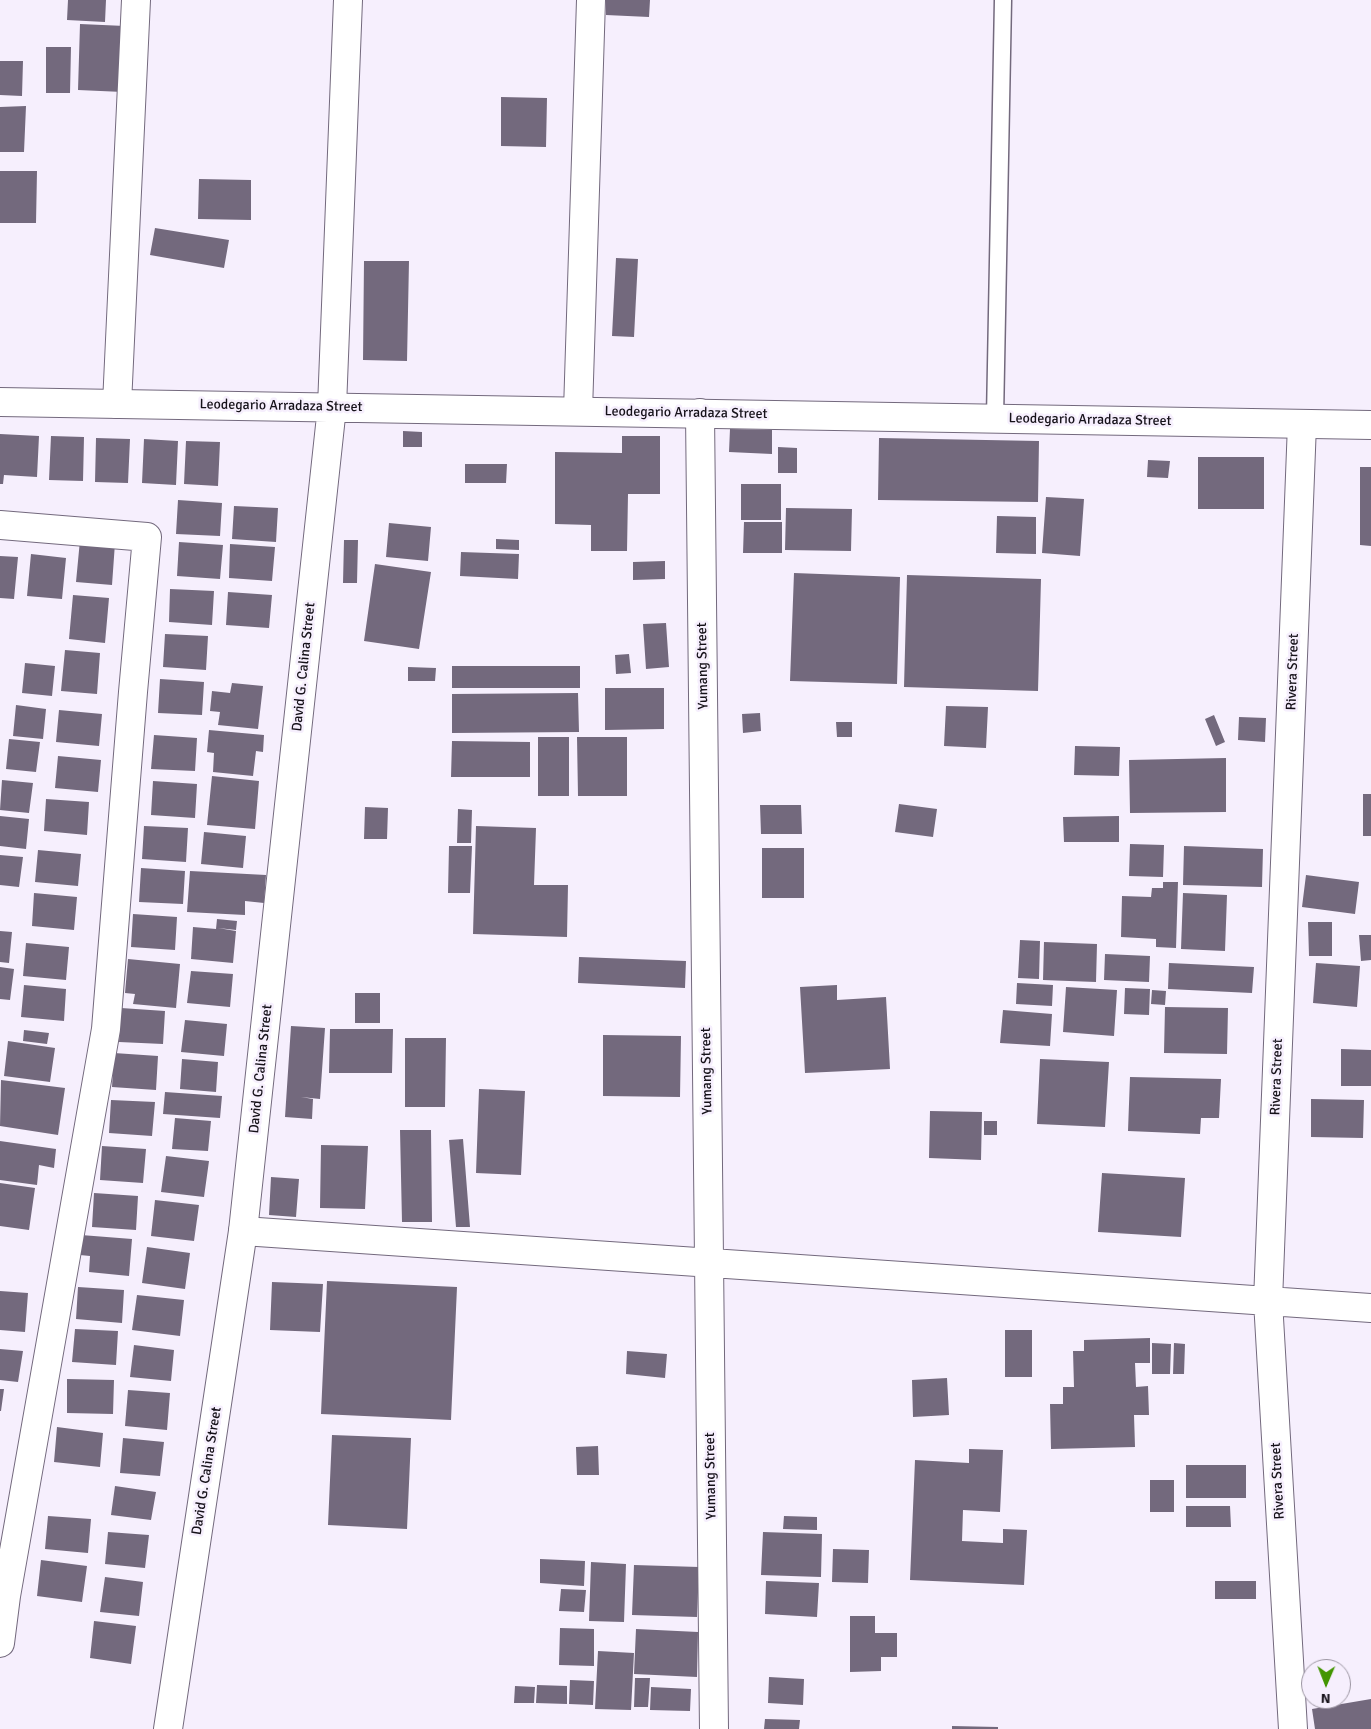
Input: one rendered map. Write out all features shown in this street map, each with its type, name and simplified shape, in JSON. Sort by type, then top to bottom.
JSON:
[{"type":"street","points":[[117,404],[136,0]]},
{"type":"street","name":"David G. Calina Street","points":[[168,1729],[243,1231],[332,407],[348,0]]},
{"type":"street","points":[[578,411],[591,0]]},
{"type":"street","name":"Leodegario Arradaza Street","points":[[0,402],[1371,425]]},
{"type":"street","name":"Yumang Street","points":[[700,413],[714,1729]]},
{"type":"street","name":"Rivera Street","points":[[1292,1729],[1268,1301],[1302,424]]},
{"type":"street","points":[[0,525],[147,537],[132,692],[106,1029],[3,1596],[0,1644]]},
{"type":"street","points":[[243,1231],[1371,1308]]},
{"type":"lane","points":[[995,418],[1003,0]]},
{"type":"building","points":[[68,0],[106,0],[105,22],[67,20]]},
{"type":"building","points":[[606,0],[650,0],[649,17],[606,15]]},
{"type":"building","points":[[80,24],[125,26],[123,92],[78,90]]},
{"type":"building","points":[[46,47],[71,47],[70,93],[46,93]]},
{"type":"building","points":[[0,61],[23,61],[22,96],[0,95]]},
{"type":"building","points":[[501,97],[547,98],[546,147],[501,146]]},
{"type":"building","points":[[26,106],[24,152],[0,152],[0,107]]},
{"type":"building","points":[[0,171],[37,171],[36,223],[0,223]]},
{"type":"building","points":[[199,179],[251,180],[251,220],[198,219]]},
{"type":"building","points":[[155,228],[229,240],[224,268],[150,255]]},
{"type":"building","points":[[616,258],[638,259],[634,337],[612,336]]},
{"type":"building","points":[[364,261],[409,261],[407,361],[363,360]]},
{"type":"building","points":[[730,429],[772,430],[772,454],[729,452]]},
{"type":"building","points":[[403,431],[422,432],[422,447],[403,447]]},
{"type":"building","points":[[0,434],[39,436],[37,477],[4,475],[3,484],[0,484]]},
{"type":"building","points":[[51,436],[84,437],[83,481],[49,480]]},
{"type":"building","points":[[622,436],[660,436],[660,494],[628,494],[627,551],[591,551],[591,525],[555,524],[555,452],[622,453]]},
{"type":"building","points":[[96,438],[130,439],[128,483],[95,482]]},
{"type":"building","points":[[879,438],[1039,441],[1038,502],[878,500]]},
{"type":"building","points":[[144,439],[178,441],[176,485],[142,483]]},
{"type":"building","points":[[186,441],[220,442],[218,486],[184,484]]},
{"type":"building","points":[[778,447],[797,448],[797,473],[778,473]]},
{"type":"building","points":[[1198,457],[1264,457],[1264,509],[1198,509]]},
{"type":"building","points":[[1148,460],[1170,461],[1168,478],[1147,477]]},
{"type":"building","points":[[465,464],[507,464],[506,483],[465,483]]},
{"type":"building","points":[[1360,467],[1371,467],[1371,546],[1360,545]]},
{"type":"building","points":[[741,484],[781,484],[781,520],[741,520]]},
{"type":"building","points":[[1046,497],[1084,499],[1080,556],[1042,553]]},
{"type":"building","points":[[178,500],[222,503],[220,536],[176,534]]},
{"type":"building","points":[[234,506],[278,508],[276,542],[232,539]]},
{"type":"building","points":[[786,508],[852,509],[851,551],[785,550]]},
{"type":"building","points":[[997,516],[1036,517],[1036,554],[996,553]]},
{"type":"building","points":[[744,522],[782,522],[782,553],[743,553]]},
{"type":"building","points":[[389,523],[431,527],[428,561],[386,557]]},
{"type":"building","points":[[496,539],[519,540],[519,550],[496,549]]},
{"type":"building","points":[[80,540],[115,543],[112,585],[76,582]]},
{"type":"building","points":[[344,540],[358,540],[357,583],[343,583]]},
{"type":"building","points":[[179,542],[223,545],[220,579],[177,576]]},
{"type":"building","points":[[230,544],[275,547],[272,581],[229,578]]},
{"type":"building","points":[[461,552],[519,554],[518,579],[460,576]]},
{"type":"building","points":[[31,554],[66,558],[62,599],[27,596]]},
{"type":"building","points":[[0,556],[18,557],[14,599],[0,598]]},
{"type":"building","points":[[665,561],[665,579],[633,580],[633,562]]},
{"type":"building","points":[[375,564],[431,572],[419,649],[364,641]]},
{"type":"building","points":[[794,573],[900,577],[897,684],[790,681]]},
{"type":"building","points":[[907,575],[1041,579],[1038,691],[904,687]]},
{"type":"building","points":[[170,589],[214,591],[212,625],[169,622]]},
{"type":"building","points":[[228,592],[272,595],[269,628],[226,625]]},
{"type":"building","points":[[73,595],[109,598],[105,643],[69,639]]},
{"type":"building","points":[[666,623],[669,667],[646,669],[643,624]]},
{"type":"building","points":[[165,634],[208,636],[206,670],[163,667]]},
{"type":"building","points":[[65,650],[100,653],[97,694],[61,691]]},
{"type":"building","points":[[629,654],[631,673],[616,674],[615,655]]},
{"type":"building","points":[[25,663],[55,666],[52,696],[22,693]]},
{"type":"building","points":[[452,666],[580,666],[580,688],[452,688]]},
{"type":"building","points":[[408,667],[436,668],[435,681],[408,681]]},
{"type":"building","points":[[160,679],[204,682],[202,715],[158,713]]},
{"type":"building","points":[[232,683],[263,686],[258,729],[218,725],[220,712],[210,711],[212,691],[230,693]]},
{"type":"building","points":[[605,688],[664,688],[664,729],[605,730]]},
{"type":"building","points":[[578,693],[579,732],[452,733],[452,694]]},
{"type":"building","points":[[16,705],[46,709],[43,739],[13,736]]},
{"type":"building","points":[[946,706],[988,707],[986,748],[944,746]]},
{"type":"building","points":[[59,710],[102,714],[99,746],[56,742]]},
{"type":"building","points":[[760,713],[761,731],[743,733],[742,714]]},
{"type":"building","points":[[1214,715],[1225,742],[1216,746],[1205,719]]},
{"type":"building","points":[[1239,717],[1266,718],[1265,742],[1238,740]]},
{"type":"building","points":[[836,722],[852,722],[852,737],[837,737]]},
{"type":"building","points":[[209,730],[264,735],[263,752],[256,751],[253,776],[213,772],[214,753],[207,752]]},
{"type":"building","points":[[154,735],[197,738],[195,771],[151,769]]},
{"type":"building","points":[[538,737],[569,737],[569,796],[538,796]]},
{"type":"building","points":[[577,737],[627,737],[627,796],[578,796]]},
{"type":"building","points":[[9,739],[40,742],[36,772],[6,769]]},
{"type":"building","points":[[452,741],[530,742],[530,777],[451,777]]},
{"type":"building","points":[[1075,746],[1120,747],[1119,776],[1074,775]]},
{"type":"building","points":[[58,756],[101,760],[98,792],[55,788]]},
{"type":"building","points":[[1226,758],[1226,812],[1130,813],[1129,760]]},
{"type":"building","points":[[212,776],[259,781],[255,829],[207,825]]},
{"type":"building","points":[[2,780],[33,783],[29,813],[0,810]]},
{"type":"building","points":[[153,781],[197,784],[195,818],[151,815]]},
{"type":"building","points":[[1363,794],[1371,794],[1371,836],[1363,836]]},
{"type":"building","points":[[46,799],[89,802],[87,835],[44,831]]},
{"type":"building","points":[[899,804],[937,809],[933,837],[895,832]]},
{"type":"building","points":[[760,805],[801,805],[802,834],[761,834]]},
{"type":"building","points":[[365,807],[388,808],[387,839],[364,839]]},
{"type":"building","points":[[458,809],[472,810],[471,843],[457,843]]},
{"type":"building","points":[[0,816],[29,819],[26,849],[0,846]]},
{"type":"building","points":[[1119,816],[1119,842],[1064,842],[1063,817]]},
{"type":"building","points":[[144,826],[188,828],[186,862],[142,859]]},
{"type":"building","points":[[476,826],[536,828],[534,885],[568,885],[567,937],[473,934]]},
{"type":"building","points":[[204,832],[246,836],[243,868],[201,864]]},
{"type":"building","points":[[1130,844],[1164,845],[1163,877],[1129,876]]},
{"type":"building","points":[[449,846],[472,846],[470,893],[448,893]]},
{"type":"building","points":[[1184,846],[1263,849],[1262,887],[1183,885]]},
{"type":"building","points":[[762,848],[804,848],[804,898],[762,898]]},
{"type":"building","points":[[38,850],[81,854],[78,886],[35,882]]},
{"type":"building","points":[[0,855],[23,857],[19,887],[0,885]]},
{"type":"building","points":[[141,868],[185,871],[183,904],[139,902]]},
{"type":"building","points":[[190,871],[266,875],[264,903],[245,901],[245,915],[187,912]]},
{"type":"building","points":[[1306,875],[1359,882],[1355,914],[1302,907]]},
{"type":"building","points":[[1163,882],[1178,882],[1176,948],[1156,947],[1156,939],[1121,937],[1122,896],[1151,897],[1152,888],[1163,888]]},
{"type":"building","points":[[34,893],[77,897],[74,930],[32,926]]},
{"type":"building","points":[[1183,893],[1227,895],[1225,951],[1181,949]]},
{"type":"building","points":[[133,914],[177,917],[175,950],[131,947]]},
{"type":"building","points":[[217,919],[237,921],[236,930],[218,928],[236,931],[233,963],[191,959],[193,927],[216,929]]},
{"type":"building","points":[[1308,922],[1332,922],[1332,956],[1309,956]]},
{"type":"building","points":[[0,931],[12,932],[9,963],[0,962]]},
{"type":"building","points":[[1359,935],[1371,935],[1371,960],[1361,961]]},
{"type":"building","points":[[1020,940],[1040,941],[1039,979],[1018,978]]},
{"type":"building","points":[[1044,942],[1097,944],[1096,982],[1043,980]]},
{"type":"building","points":[[26,943],[69,947],[66,980],[23,976]]},
{"type":"building","points":[[1105,954],[1150,956],[1149,982],[1104,980]]},
{"type":"building","points":[[579,957],[686,961],[685,988],[578,983]]},
{"type":"building","points":[[128,959],[180,964],[176,1008],[133,1004],[135,994],[125,993]]},
{"type":"building","points":[[1169,963],[1254,967],[1252,993],[1168,989]]},
{"type":"building","points":[[1316,963],[1360,966],[1357,1007],[1313,1003]]},
{"type":"building","points":[[0,967],[14,969],[10,1000],[0,999]]},
{"type":"building","points":[[191,971],[233,974],[230,1007],[187,1003]]},
{"type":"building","points":[[1017,983],[1053,985],[1052,1006],[1016,1004]]},
{"type":"building","points":[[24,985],[66,989],[64,1021],[21,1017]]},
{"type":"building","points":[[837,985],[837,1000],[886,997],[890,1069],[805,1073],[800,987]]},
{"type":"building","points":[[1066,987],[1117,990],[1114,1036],[1063,1032]]},
{"type":"building","points":[[1125,988],[1150,989],[1149,1015],[1124,1014]]},
{"type":"building","points":[[1152,990],[1166,991],[1165,1005],[1151,1004]]},
{"type":"building","points":[[355,993],[380,993],[380,1023],[355,1023]]},
{"type":"building","points":[[1165,1007],[1228,1008],[1227,1054],[1164,1053]]},
{"type":"building","points":[[121,1008],[165,1011],[163,1044],[119,1042]]},
{"type":"building","points":[[1003,1010],[1052,1014],[1050,1046],[1000,1043]]},
{"type":"building","points":[[185,1020],[227,1024],[224,1056],[181,1052]]},
{"type":"building","points":[[291,1026],[325,1028],[320,1099],[301,1097],[313,1099],[312,1119],[285,1117]]},
{"type":"building","points":[[330,1029],[393,1029],[392,1073],[329,1073]]},
{"type":"building","points":[[24,1030],[49,1033],[47,1044],[23,1041]]},
{"type":"building","points":[[603,1035],[681,1036],[680,1097],[603,1096]]},
{"type":"building","points":[[405,1038],[446,1038],[445,1107],[405,1107]]},
{"type":"building","points":[[8,1041],[55,1048],[50,1082],[4,1076]]},
{"type":"building","points":[[1341,1049],[1371,1050],[1371,1086],[1341,1086]]},
{"type":"building","points":[[114,1053],[158,1056],[156,1090],[112,1087]]},
{"type":"building","points":[[182,1059],[218,1062],[216,1092],[180,1089]]},
{"type":"building","points":[[1040,1059],[1109,1062],[1105,1127],[1037,1124]]},
{"type":"building","points":[[1130,1077],[1221,1079],[1219,1118],[1201,1118],[1200,1134],[1128,1131]]},
{"type":"building","points":[[1,1080],[65,1088],[58,1135],[0,1126]]},
{"type":"building","points":[[479,1089],[525,1091],[521,1175],[476,1173]]},
{"type":"building","points":[[165,1092],[222,1096],[220,1118],[163,1114]]},
{"type":"building","points":[[1311,1099],[1364,1100],[1363,1138],[1311,1137]]},
{"type":"building","points":[[111,1100],[155,1102],[152,1136],[109,1133]]},
{"type":"building","points":[[930,1111],[982,1112],[981,1160],[929,1158]]},
{"type":"building","points":[[175,1118],[211,1121],[208,1151],[172,1149]]},
{"type":"building","points":[[984,1121],[997,1121],[997,1135],[984,1135]]},
{"type":"building","points":[[400,1130],[431,1130],[432,1222],[402,1222]]},
{"type":"building","points":[[463,1139],[470,1227],[456,1227],[449,1140]]},
{"type":"building","points":[[0,1141],[56,1149],[54,1168],[39,1165],[37,1185],[0,1180]]},
{"type":"building","points":[[321,1145],[368,1146],[365,1209],[320,1208]]},
{"type":"building","points":[[102,1146],[146,1149],[143,1183],[100,1180]]},
{"type":"building","points":[[166,1156],[209,1161],[204,1197],[161,1192]]},
{"type":"building","points":[[1102,1173],[1185,1178],[1181,1237],[1098,1232]]},
{"type":"building","points":[[271,1177],[299,1179],[296,1217],[269,1215]]},
{"type":"building","points":[[0,1183],[35,1188],[29,1230],[0,1226]]},
{"type":"building","points":[[94,1193],[138,1196],[136,1230],[92,1227]]},
{"type":"building","points":[[155,1200],[199,1205],[194,1241],[151,1236]]},
{"type":"building","points":[[81,1235],[132,1239],[129,1276],[89,1272],[90,1256],[80,1255]]},
{"type":"building","points":[[147,1247],[190,1253],[185,1289],[142,1283]]},
{"type":"building","points":[[327,1281],[457,1287],[451,1420],[321,1414]]},
{"type":"building","points":[[272,1282],[323,1284],[320,1332],[270,1330]]},
{"type":"building","points":[[78,1287],[124,1290],[122,1323],[76,1319]]},
{"type":"building","points":[[0,1291],[28,1293],[25,1332],[0,1330]]},
{"type":"building","points":[[137,1295],[184,1300],[180,1336],[132,1330]]},
{"type":"building","points":[[75,1329],[118,1331],[116,1365],[72,1362]]},
{"type":"building","points":[[1005,1330],[1032,1330],[1032,1377],[1005,1377]]},
{"type":"building","points":[[1150,1338],[1150,1363],[1135,1363],[1136,1387],[1148,1386],[1149,1415],[1134,1415],[1135,1447],[1051,1449],[1050,1404],[1063,1404],[1063,1387],[1074,1387],[1073,1351],[1084,1351],[1084,1340]]},
{"type":"building","points":[[1152,1343],[1171,1344],[1170,1374],[1152,1374]]},
{"type":"building","points":[[1174,1343],[1185,1344],[1184,1374],[1173,1374]]},
{"type":"building","points":[[134,1345],[174,1350],[171,1381],[130,1377]]},
{"type":"building","points":[[0,1349],[23,1351],[18,1382],[0,1380]]},
{"type":"building","points":[[627,1351],[667,1354],[665,1378],[626,1374]]},
{"type":"building","points":[[947,1378],[949,1415],[913,1417],[912,1380]]},
{"type":"building","points":[[67,1379],[114,1380],[113,1414],[67,1413]]},
{"type":"building","points":[[0,1389],[4,1389],[1,1411],[0,1411]]},
{"type":"building","points":[[128,1390],[170,1393],[167,1430],[125,1426]]},
{"type":"building","points":[[57,1427],[103,1433],[100,1467],[54,1462]]},
{"type":"building","points":[[332,1435],[411,1438],[407,1529],[328,1525]]},
{"type":"building","points":[[123,1438],[164,1442],[160,1476],[120,1473]]},
{"type":"building","points":[[598,1446],[599,1475],[577,1475],[576,1447]]},
{"type":"building","points":[[969,1449],[1003,1450],[1000,1512],[963,1510],[962,1541],[1003,1543],[1003,1529],[1027,1530],[1024,1585],[910,1580],[915,1460],[969,1463]]},
{"type":"building","points":[[1186,1465],[1246,1465],[1246,1498],[1186,1498]]},
{"type":"building","points":[[1150,1480],[1174,1480],[1174,1512],[1150,1512]]},
{"type":"building","points":[[115,1486],[156,1492],[151,1520],[111,1515]]},
{"type":"building","points":[[1186,1506],[1230,1506],[1231,1527],[1186,1527]]},
{"type":"building","points":[[48,1516],[91,1519],[88,1553],[45,1549]]},
{"type":"building","points":[[784,1516],[817,1517],[817,1530],[783,1529]]},
{"type":"building","points":[[108,1532],[149,1535],[145,1568],[105,1564]]},
{"type":"building","points":[[763,1532],[822,1534],[821,1577],[761,1575]]},
{"type":"building","points":[[833,1549],[869,1550],[868,1583],[832,1582]]},
{"type":"building","points":[[540,1559],[585,1561],[584,1586],[540,1583]]},
{"type":"building","points":[[41,1560],[87,1566],[82,1602],[37,1596]]},
{"type":"building","points":[[591,1562],[626,1564],[624,1622],[589,1621]]},
{"type":"building","points":[[634,1565],[699,1567],[697,1617],[632,1615]]},
{"type":"building","points":[[105,1577],[143,1582],[139,1616],[100,1612]]},
{"type":"building","points":[[766,1581],[819,1583],[817,1617],[765,1614]]},
{"type":"building","points":[[1215,1581],[1256,1581],[1256,1599],[1215,1599]]},
{"type":"building","points":[[561,1589],[586,1590],[584,1612],[559,1611]]},
{"type":"building","points":[[850,1616],[875,1616],[875,1633],[897,1633],[897,1657],[881,1657],[881,1671],[850,1672]]},
{"type":"building","points":[[94,1621],[136,1626],[131,1664],[90,1658]]},
{"type":"building","points":[[560,1628],[594,1629],[594,1666],[559,1665]]},
{"type":"building","points":[[636,1629],[698,1632],[697,1677],[634,1674]]},
{"type":"building","points":[[598,1651],[634,1653],[631,1710],[595,1709]]},
{"type":"building","points":[[769,1677],[804,1679],[803,1705],[768,1703]]},
{"type":"building","points":[[635,1678],[650,1678],[648,1707],[634,1707]]},
{"type":"building","points":[[570,1680],[594,1681],[593,1705],[569,1704]]},
{"type":"building","points":[[537,1685],[567,1686],[567,1704],[536,1703]]},
{"type":"building","points":[[515,1686],[535,1687],[534,1703],[514,1703]]},
{"type":"building","points":[[651,1687],[691,1689],[690,1711],[650,1710]]},
{"type":"building","points":[[1371,1699],[1371,1729],[1315,1729],[1312,1709],[1351,1709],[1351,1702]]},
{"type":"building","points":[[765,1719],[800,1720],[799,1729],[764,1729]]},
{"type":"building","points":[[952,1726],[998,1727],[998,1729],[952,1729]]}]
